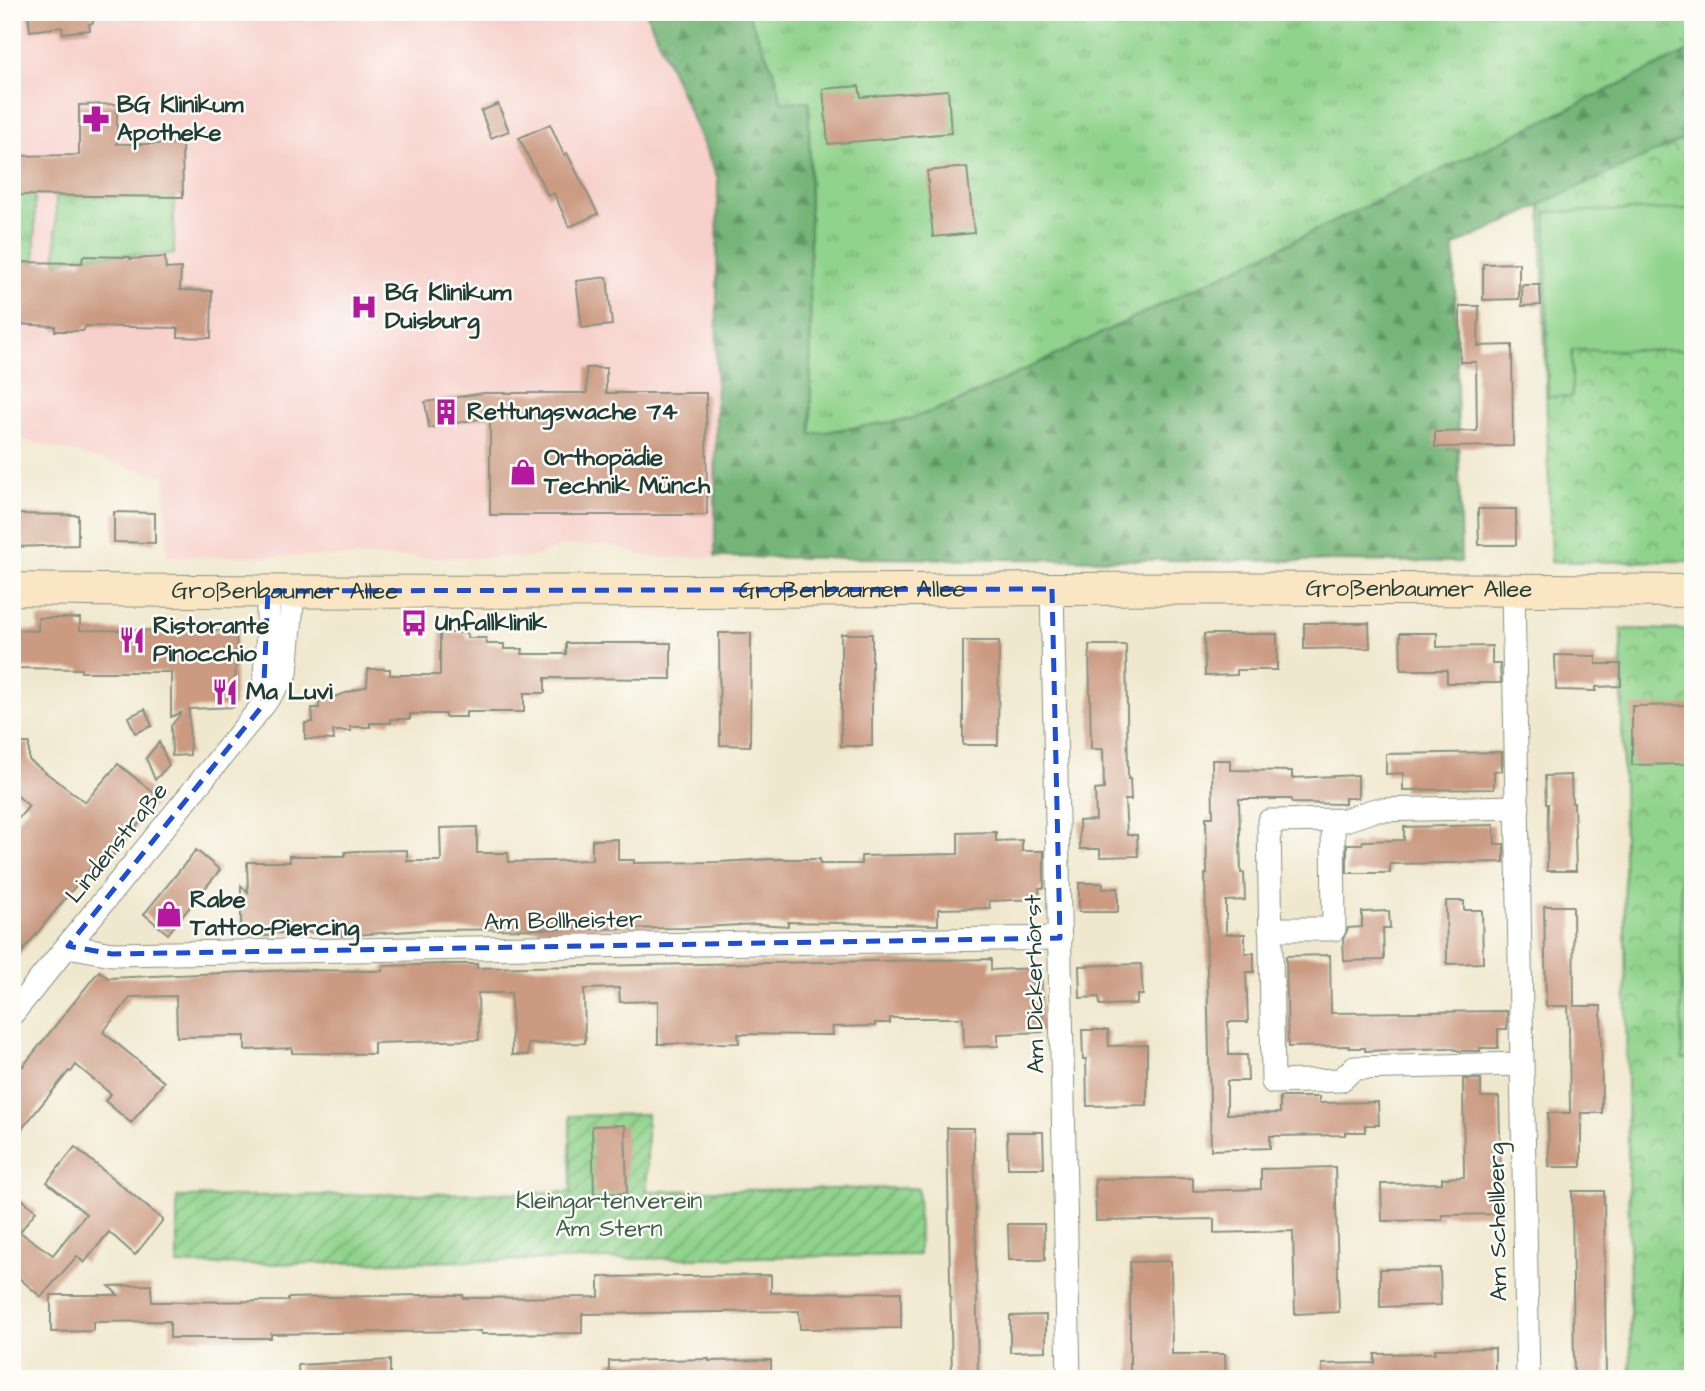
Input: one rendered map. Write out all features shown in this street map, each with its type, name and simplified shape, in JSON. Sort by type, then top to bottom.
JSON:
[{"type":"main road","name":"Großenbaumer Allee","points":[[12,589],[281,592],[844,592],[1052,589],[1693,591]]},
{"type":"street","name":"Am Dickerhorst","points":[[1052,589],[1069,1379]]},
{"type":"street","name":"Am Schellberg","points":[[1513,591],[1528,1379]]},
{"type":"street","name":"Lindenstraße","points":[[12,1014],[263,705],[268,632],[281,592]]},
{"type":"street","points":[[1518,807],[1375,810],[1345,820],[1269,821],[1270,929],[1273,1082],[1341,1080],[1354,1068],[1522,1064]]},
{"type":"street","points":[[1270,929],[1334,929],[1333,821]]},
{"type":"street","name":"Am Bollheister","points":[[68,946],[112,954],[1060,939]]},
{"type":"highlighted area","points":[[1052,589],[1060,938],[112,954],[68,946],[263,705],[268,591]]},
{"type":"shaded area","name":"BG Klinikum Duisburg","points":[[12,12],[646,12],[718,178],[715,557],[650,558],[614,546],[565,545],[531,558],[167,556],[165,476],[12,437]]},
{"type":"green space","points":[[646,12],[747,12],[776,77],[782,102],[809,101],[811,434],[910,419],[960,401],[1693,49],[1693,135],[1454,246],[1461,562],[715,557],[718,178]]},
{"type":"green space","points":[[747,12],[1693,12],[1693,50],[960,401],[910,419],[811,435],[809,101],[782,103],[776,77]]},
{"type":"green space","points":[[1693,135],[1693,561],[1551,562],[1541,204]]},
{"type":"green space","points":[[12,195],[35,195],[35,262],[12,262]]},
{"type":"green space","points":[[56,196],[174,197],[174,254],[83,256],[56,262]]},
{"type":"green space","points":[[1693,209],[1693,350],[1572,350],[1572,397],[1548,397],[1546,212]]},
{"type":"green space","points":[[1621,629],[1693,630],[1693,1379],[1631,1379]]},
{"type":"green space","points":[[1680,845],[1693,845],[1693,1059],[1682,1059]]},
{"type":"green space","name":"Kleingartenverein Am Stern","points":[[647,1114],[647,1191],[918,1188],[919,1255],[177,1265],[177,1197],[571,1192],[570,1116]]},
{"type":"green space","points":[[1681,1116],[1693,1116],[1693,1328],[1683,1328]]},
{"type":"building","points":[[28,12],[93,12],[93,23],[89,24],[90,30],[63,33],[62,27],[30,31]]},
{"type":"building","points":[[859,86],[861,97],[948,90],[951,133],[828,144],[823,89]]},
{"type":"building","points":[[117,104],[117,144],[182,144],[183,197],[12,195],[12,156],[79,155],[79,105]]},
{"type":"building","points":[[498,104],[509,131],[491,138],[481,111]]},
{"type":"building","points":[[550,124],[564,155],[567,153],[598,214],[569,227],[554,193],[548,196],[519,138]]},
{"type":"building","points":[[967,167],[974,233],[933,237],[927,171]]},
{"type":"building","points":[[83,256],[130,259],[165,257],[166,269],[181,268],[180,290],[212,291],[211,338],[178,337],[178,328],[86,326],[83,331],[55,331],[55,326],[13,324],[12,262],[82,263]]},
{"type":"building","points":[[1519,263],[1519,299],[1483,300],[1483,264]]},
{"type":"building","points":[[607,277],[612,325],[582,328],[576,281]]},
{"type":"building","points":[[1522,285],[1540,285],[1541,305],[1522,306]]},
{"type":"building","points":[[1460,306],[1479,306],[1478,346],[1512,345],[1513,446],[1435,447],[1435,432],[1477,431],[1476,362],[1460,362]]},
{"type":"building","points":[[586,368],[606,368],[606,393],[706,393],[707,515],[490,515],[490,417],[429,428],[425,402],[484,393],[587,393]]},
{"type":"building","points":[[1478,509],[1516,509],[1516,545],[1479,545]]},
{"type":"building","points":[[114,512],[155,513],[155,543],[114,542]]},
{"type":"building","points":[[12,514],[78,515],[78,545],[12,547]]},
{"type":"building","points":[[38,618],[80,618],[80,630],[237,631],[234,707],[189,709],[190,755],[172,756],[171,726],[182,712],[171,717],[171,672],[81,672],[81,669],[12,668],[12,630],[38,631]]},
{"type":"building","points":[[1304,623],[1369,623],[1370,648],[1304,649]]},
{"type":"building","points":[[440,633],[467,633],[467,638],[486,638],[487,644],[504,644],[504,649],[523,649],[522,654],[566,654],[566,643],[671,643],[671,679],[545,678],[545,693],[524,693],[524,712],[466,712],[466,717],[410,714],[410,719],[391,719],[391,723],[370,723],[370,727],[350,727],[351,731],[333,731],[334,740],[305,739],[305,723],[313,722],[312,708],[319,708],[319,702],[367,686],[368,669],[390,669],[390,675],[440,675]]},
{"type":"building","points":[[719,633],[751,633],[750,746],[720,745]]},
{"type":"building","points":[[1400,633],[1437,633],[1437,647],[1492,646],[1492,664],[1500,664],[1501,683],[1447,683],[1447,670],[1401,670]]},
{"type":"building","points":[[841,634],[872,634],[872,746],[841,746]]},
{"type":"building","points":[[1204,634],[1277,634],[1277,670],[1237,670],[1237,675],[1205,676]]},
{"type":"building","points":[[963,641],[999,641],[998,745],[963,745]]},
{"type":"building","points":[[1089,645],[1126,645],[1128,779],[1131,800],[1125,800],[1127,835],[1137,835],[1138,856],[1100,857],[1100,849],[1080,849],[1079,821],[1096,820],[1095,790],[1104,789],[1103,749],[1091,749]]},
{"type":"building","points":[[1555,655],[1596,656],[1596,664],[1621,664],[1621,686],[1596,687],[1596,691],[1556,690]]},
{"type":"building","points":[[1693,705],[1693,764],[1632,765],[1632,706]]},
{"type":"building","points":[[145,709],[152,726],[135,733],[128,717]]},
{"type":"building","points":[[159,742],[169,765],[155,780],[146,758]]},
{"type":"building","points":[[12,743],[29,743],[29,760],[85,802],[118,764],[160,798],[99,873],[91,867],[12,964],[12,826],[29,806],[12,791]]},
{"type":"building","points":[[1502,752],[1502,771],[1494,771],[1494,789],[1403,790],[1403,773],[1386,774],[1386,754]]},
{"type":"building","points":[[1212,760],[1230,760],[1230,770],[1292,771],[1292,778],[1358,775],[1358,798],[1345,798],[1345,804],[1292,803],[1291,799],[1239,799],[1241,873],[1244,873],[1245,900],[1226,901],[1226,934],[1245,934],[1245,953],[1254,953],[1254,972],[1246,972],[1248,1022],[1228,1022],[1229,1055],[1247,1055],[1248,1081],[1227,1081],[1227,1114],[1280,1113],[1280,1097],[1319,1097],[1319,1103],[1378,1102],[1379,1125],[1365,1125],[1365,1132],[1345,1132],[1345,1135],[1270,1136],[1270,1148],[1211,1150],[1205,874],[1206,817],[1213,817]]},
{"type":"building","points":[[1571,775],[1576,871],[1547,871],[1548,804],[1545,776]]},
{"type":"building","points":[[1494,825],[1495,844],[1504,844],[1504,862],[1390,864],[1390,873],[1347,873],[1347,844],[1404,840],[1404,827]]},
{"type":"building","points":[[477,827],[477,853],[508,853],[509,862],[592,860],[592,840],[618,839],[618,860],[634,860],[634,863],[820,859],[820,864],[861,864],[861,856],[958,854],[958,833],[996,832],[996,841],[1022,840],[1022,851],[1044,851],[1044,888],[1039,888],[1040,899],[989,901],[990,908],[938,909],[938,925],[788,922],[788,926],[758,924],[685,928],[423,930],[342,936],[342,932],[241,936],[241,886],[248,892],[247,862],[290,862],[289,856],[345,856],[345,852],[407,850],[407,861],[441,861],[440,828]]},
{"type":"building","points":[[196,850],[220,870],[168,934],[144,914]]},
{"type":"building","points":[[1079,883],[1103,883],[1103,889],[1118,888],[1118,912],[1079,912]]},
{"type":"building","points":[[1446,901],[1464,901],[1464,910],[1482,910],[1483,963],[1447,964]]},
{"type":"building","points":[[1544,906],[1573,906],[1574,1006],[1601,1006],[1602,1113],[1581,1113],[1581,1167],[1549,1167],[1548,1113],[1570,1113],[1569,1029],[1568,1006],[1546,1006]]},
{"type":"building","points":[[1389,911],[1390,928],[1383,928],[1384,960],[1344,961],[1343,939],[1348,928],[1362,927],[1362,912]]},
{"type":"building","points":[[1330,955],[1331,1013],[1507,1011],[1507,1029],[1498,1029],[1498,1048],[1480,1048],[1480,1051],[1449,1048],[1365,1051],[1365,1048],[1349,1046],[1288,1047],[1286,956]]},
{"type":"building","points":[[991,959],[991,970],[1041,968],[1043,1032],[998,1034],[998,1046],[964,1047],[963,1018],[890,1018],[890,1023],[875,1023],[875,1026],[832,1027],[833,1035],[738,1034],[739,1043],[658,1044],[658,1001],[620,1002],[619,988],[584,989],[585,1043],[528,1044],[528,1055],[512,1055],[511,993],[478,993],[479,1040],[374,1043],[374,1054],[292,1053],[292,1048],[245,1050],[245,1036],[177,1037],[176,996],[131,997],[103,1032],[164,1082],[131,1123],[105,1101],[111,1094],[76,1065],[12,1141],[12,1076],[99,971],[108,978],[294,970],[383,971],[383,966],[447,964],[477,964],[477,968]]},
{"type":"building","points":[[1141,964],[1143,995],[1137,995],[1137,1004],[1100,1005],[1099,997],[1080,998],[1079,966]]},
{"type":"building","points":[[1082,1030],[1108,1030],[1109,1046],[1147,1045],[1147,1105],[1087,1106]]},
{"type":"building","points":[[1463,1079],[1481,1079],[1481,1097],[1499,1097],[1502,1214],[1442,1215],[1442,1220],[1382,1221],[1381,1184],[1442,1183],[1442,1178],[1464,1177]]},
{"type":"building","points":[[625,1125],[627,1193],[594,1194],[592,1126]]},
{"type":"building","points":[[947,1128],[974,1128],[978,1379],[952,1379]]},
{"type":"building","points":[[1007,1132],[1043,1132],[1044,1168],[1008,1168]]},
{"type":"building","points":[[75,1147],[163,1220],[135,1255],[109,1232],[84,1263],[77,1256],[41,1297],[12,1272],[12,1212],[22,1199],[36,1211],[20,1232],[53,1255],[86,1214],[47,1182]]},
{"type":"building","points":[[1335,1167],[1339,1312],[1295,1314],[1293,1231],[1214,1233],[1214,1219],[1096,1221],[1095,1179],[1193,1178],[1193,1191],[1261,1189],[1261,1169]]},
{"type":"building","points":[[1572,1191],[1604,1191],[1606,1379],[1575,1379],[1574,1375]]},
{"type":"building","points":[[1008,1224],[1044,1224],[1045,1260],[1009,1260]]},
{"type":"building","points":[[1171,1261],[1172,1354],[1225,1354],[1226,1379],[1130,1379],[1130,1262]]},
{"type":"building","points":[[1440,1268],[1441,1305],[1380,1307],[1380,1269]]},
{"type":"building","points":[[771,1275],[771,1293],[901,1292],[901,1328],[800,1329],[799,1311],[582,1314],[582,1333],[390,1332],[271,1334],[271,1338],[170,1338],[170,1321],[93,1322],[93,1331],[51,1332],[51,1295],[118,1295],[109,1286],[151,1285],[152,1302],[288,1301],[288,1298],[421,1295],[463,1295],[463,1298],[599,1297],[599,1277]]},
{"type":"building","points":[[1046,1315],[1046,1351],[1010,1352],[1010,1316]]},
{"type":"building","points":[[1495,1348],[1495,1379],[1322,1379],[1322,1364],[1375,1363],[1375,1354]]},
{"type":"building","points":[[390,1360],[390,1379],[299,1379],[298,1365]]},
{"type":"building","points":[[771,1360],[771,1379],[609,1379],[609,1361]]},
{"type":"place","name":"BG Klinikum Apotheke","points":[[96,119]]},
{"type":"place","name":"BG Klinikum Duisburg","points":[[364,307]]},
{"type":"place","name":"Rettungswache 74","points":[[446,412]]},
{"type":"place","name":"Orthopädie Technik Münch","points":[[523,472]]},
{"type":"place","name":"Unfallklinik","points":[[414,623]]},
{"type":"place","name":"Ristorante Pinocchio","points":[[132,640]]},
{"type":"place","name":"Ma Luvi","points":[[225,692]]},
{"type":"place","name":"Rabe Tattoo-Piercing","points":[[169,914]]}]
